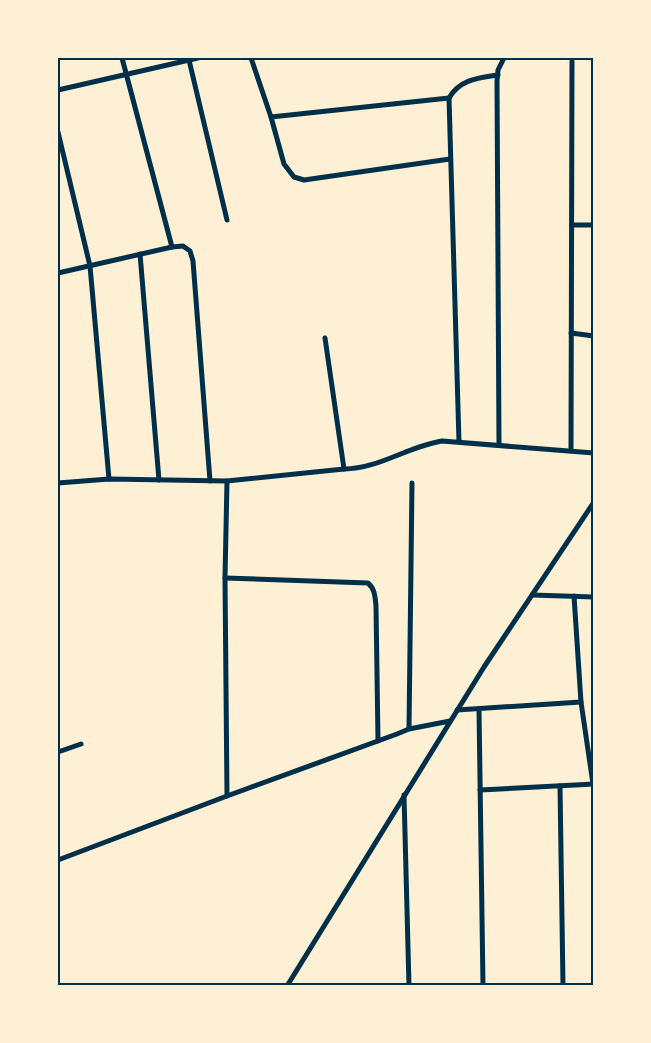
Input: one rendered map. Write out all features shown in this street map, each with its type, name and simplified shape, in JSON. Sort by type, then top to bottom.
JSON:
[{"type":"street","points":[[122,58],[172,247]]},
{"type":"street","points":[[58,90],[198,58]]},
{"type":"street","points":[[251,58],[271,116],[284,164],[294,177],[304,180],[450,159]]},
{"type":"street","points":[[499,445],[498,70],[504,58]]},
{"type":"street","points":[[188,60],[227,220]]},
{"type":"street","points":[[571,451],[572,60]]},
{"type":"street","points":[[459,442],[449,98],[462,84],[470,80],[498,75]]},
{"type":"street","points":[[271,116],[449,98]]},
{"type":"street","points":[[58,132],[90,266],[109,479]]},
{"type":"street","points":[[572,225],[594,225]]},
{"type":"street","points":[[58,272],[172,247],[183,246],[190,251],[193,261],[210,482]]},
{"type":"street","points":[[140,254],[159,480]]},
{"type":"street","points":[[571,333],[594,336]]},
{"type":"street","points":[[324,338],[344,470]]},
{"type":"street","points":[[58,482],[109,479],[210,482],[354,470],[430,442],[442,441],[594,453]]},
{"type":"street","points":[[227,481],[225,578],[227,796]]},
{"type":"street","points":[[409,729],[412,483]]},
{"type":"street","points":[[287,986],[457,710],[594,502]]},
{"type":"street","points":[[225,578],[368,583],[372,587],[376,606],[378,741]]},
{"type":"street","points":[[532,595],[594,597]]},
{"type":"street","points":[[480,790],[593,784],[581,702],[574,596]]},
{"type":"street","points":[[457,710],[581,702]]},
{"type":"street","points":[[479,709],[483,986]]},
{"type":"street","points":[[58,860],[409,729],[450,722]]},
{"type":"street","points":[[58,752],[81,744]]},
{"type":"street","points":[[560,786],[563,986]]},
{"type":"street","points":[[404,794],[409,986]]}]
